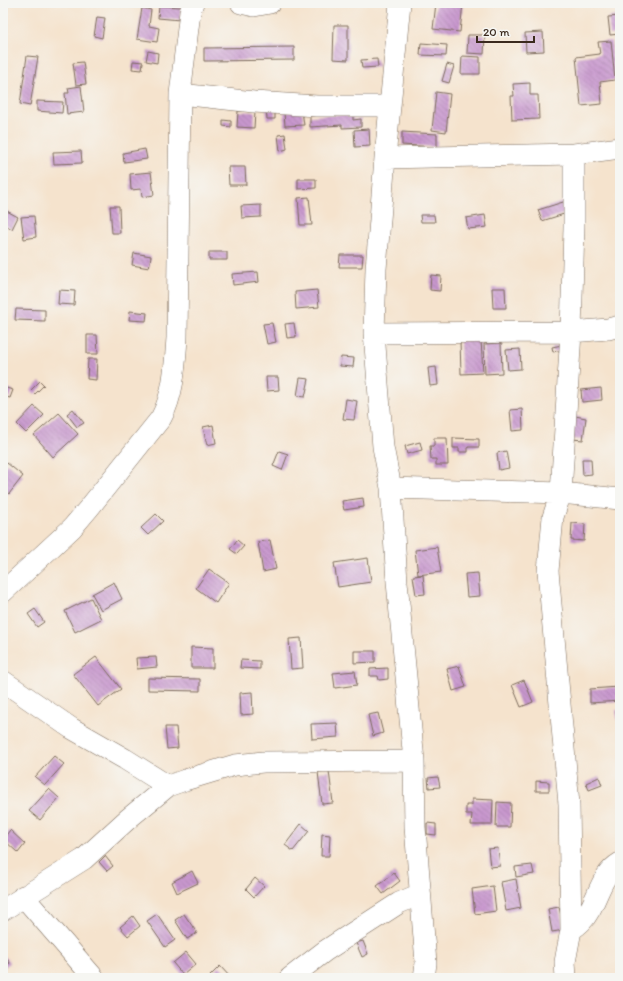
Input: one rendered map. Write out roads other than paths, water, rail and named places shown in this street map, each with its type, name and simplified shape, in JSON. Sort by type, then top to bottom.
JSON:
[{"type":"street","points":[[3,592],[72,528],[161,418],[167,408],[171,392],[177,338],[180,94],[190,12],[193,3]]},
{"type":"street","points":[[241,3],[254,6],[270,3]]},
{"type":"street","points":[[400,3],[376,269],[374,333],[383,447],[391,488],[397,582],[414,761],[415,827],[426,964],[424,978]]},
{"type":"street","points":[[180,94],[254,102],[317,106],[390,106]]},
{"type":"street","points":[[385,158],[574,154],[620,148]]},
{"type":"street","points":[[566,978],[565,962],[571,930],[569,804],[548,571],[553,517],[561,492],[571,332],[574,227],[574,154]]},
{"type":"street","points":[[374,333],[571,332],[608,329],[620,326]]},
{"type":"street","points":[[391,488],[561,492],[620,499]]},
{"type":"street","points":[[3,681],[71,728],[168,786]]},
{"type":"street","points":[[3,910],[84,859],[129,818],[168,786],[235,765],[263,762],[414,761]]},
{"type":"street","points":[[570,875],[613,870]]},
{"type":"street","points":[[571,930],[581,922],[613,870]]},
{"type":"street","points":[[290,978],[325,951],[351,934],[400,903],[420,894]]},
{"type":"street","points":[[23,896],[94,978]]}]
